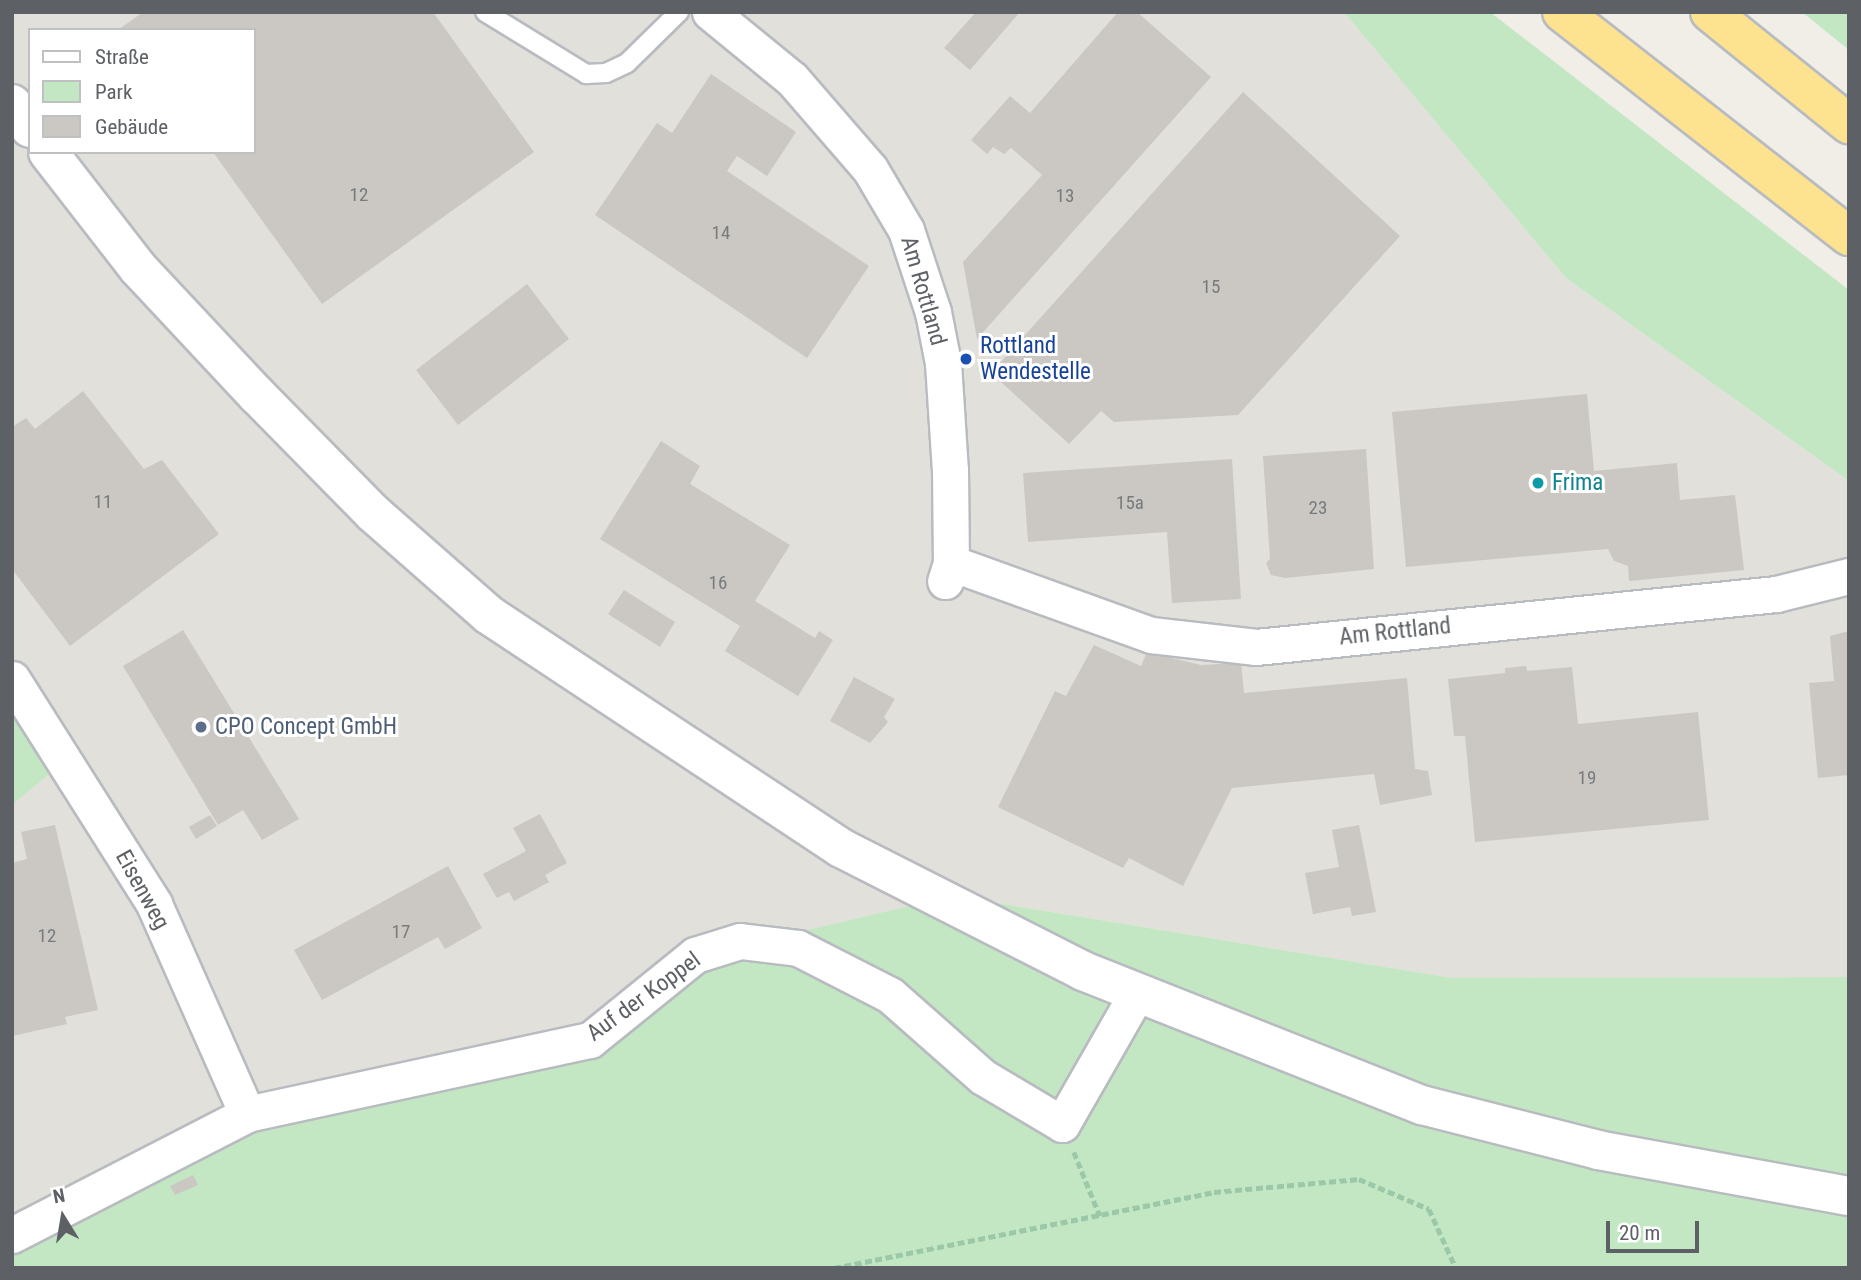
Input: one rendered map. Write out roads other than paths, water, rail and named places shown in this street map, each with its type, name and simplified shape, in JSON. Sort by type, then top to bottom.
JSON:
[{"type":"highway","points":[[1562,12],[1849,236]]},
{"type":"highway","points":[[1710,12],[1849,124]]},
{"type":"main road","points":[[12,104],[28,125]]},
{"type":"main road","points":[[50,154],[138,268],[257,395],[373,513],[489,615],[841,848],[1083,971],[1422,1105],[1598,1150],[1849,1195]]},
{"type":"street","name":"Am Rottland","points":[[710,12],[792,79],[870,169],[906,230],[933,312],[943,363],[948,572],[1151,635],[1255,647],[1776,594],[1849,576]]},
{"type":"street","name":"Eisenweg","points":[[12,679],[154,904],[247,1114]]},
{"type":"street","name":"Auf der Koppel","points":[[12,1235],[247,1114],[590,1040],[695,955],[740,941],[798,948],[890,995],[983,1077],[1062,1124],[1137,993]]},
{"type":"lane","points":[[485,12],[586,74],[606,73],[627,63],[679,12]]},
{"type":"place","name":"Rottland Wendestelle","points":[[966,359]]},
{"type":"place","name":"Frima","points":[[1538,483]]},
{"type":"place","name":"CPO Concept GmbH","points":[[201,727]]}]
